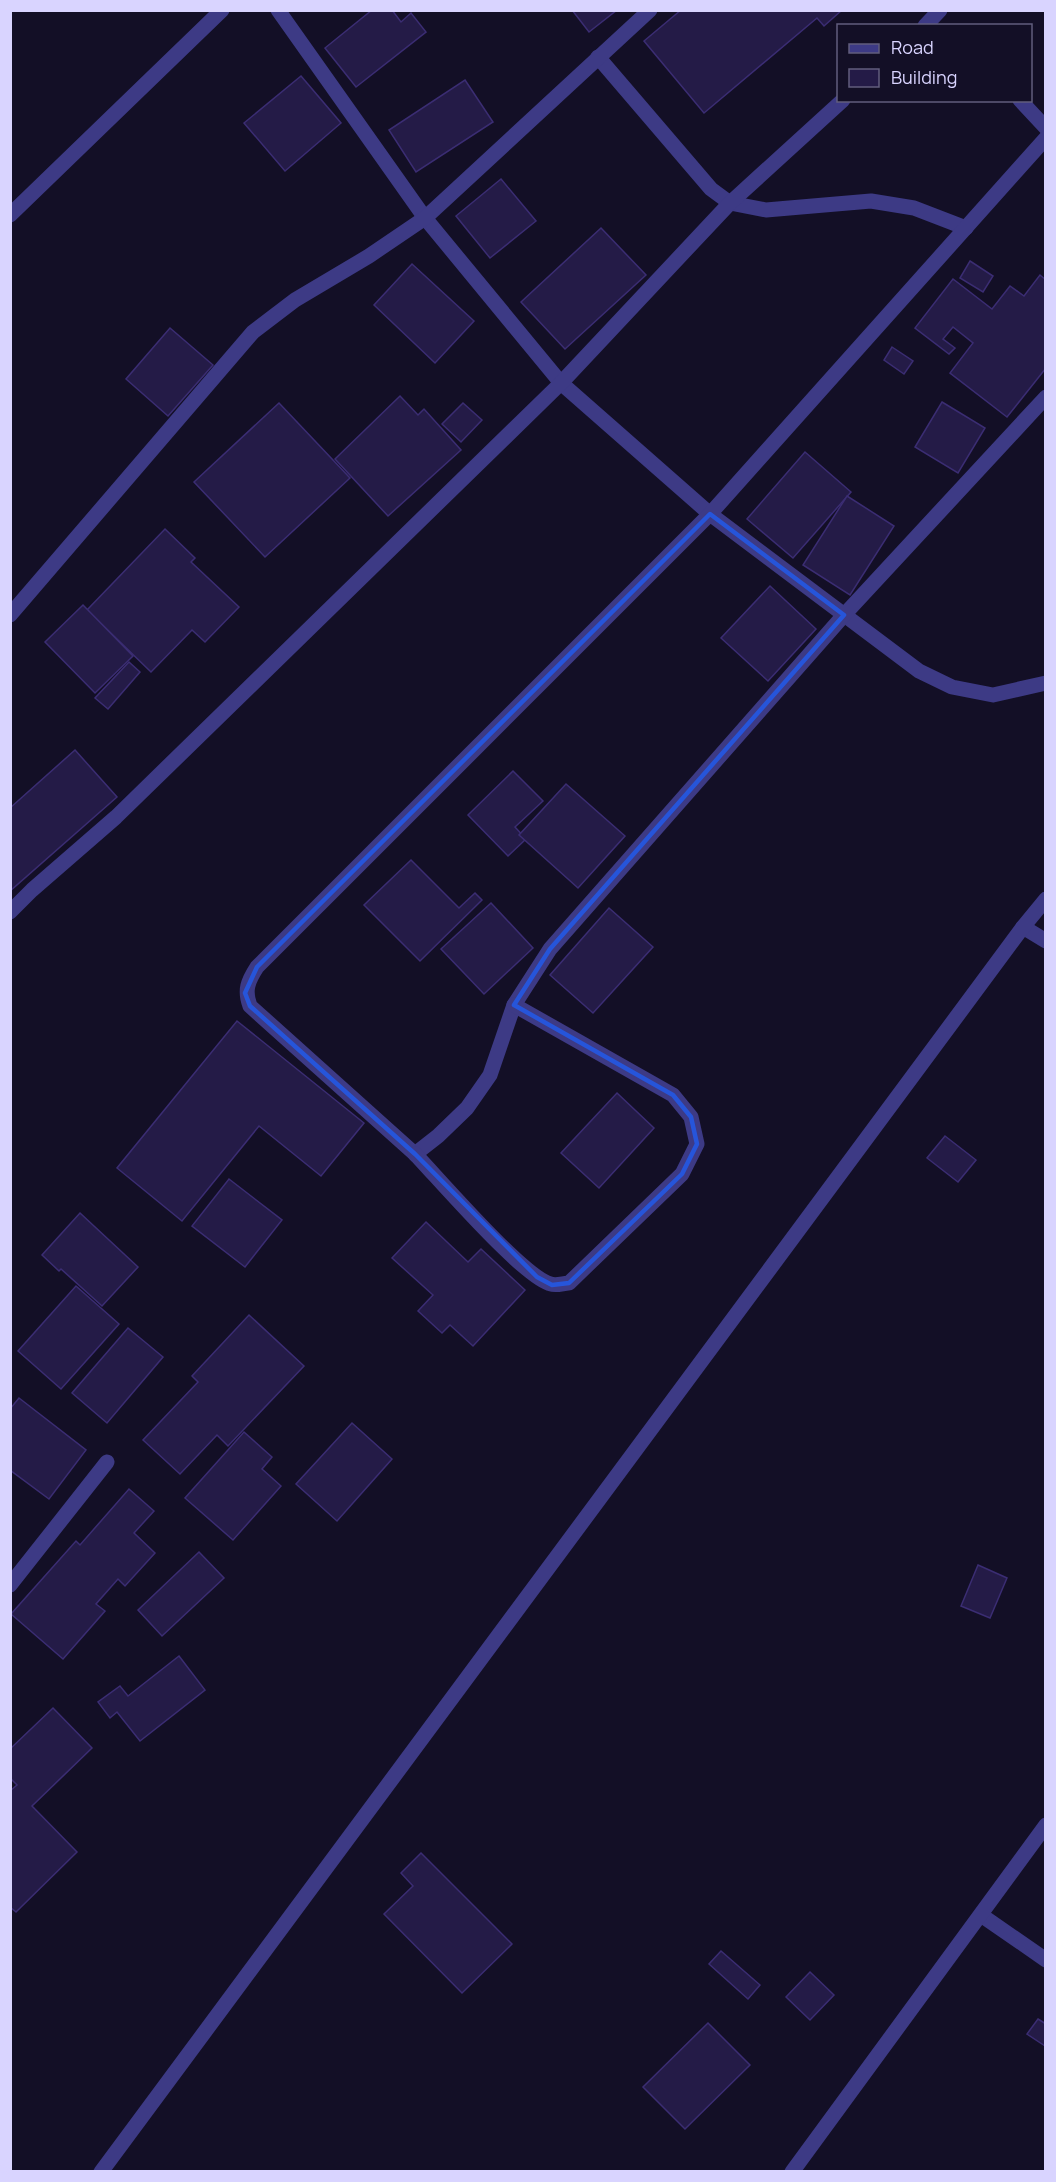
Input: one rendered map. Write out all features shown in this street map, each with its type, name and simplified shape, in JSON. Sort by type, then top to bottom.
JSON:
[{"type":"street","points":[[10,215],[222,10]]},
{"type":"street","points":[[278,10],[425,218],[561,383],[710,514],[919,671],[952,687],[993,695],[1046,683]]},
{"type":"street","points":[[10,615],[253,333],[295,300],[369,256],[425,218],[650,10]]},
{"type":"street","points":[[928,24],[940,15]]},
{"type":"street","points":[[598,57],[711,189],[730,203],[765,210],[871,201],[914,207],[966,228]]},
{"type":"street","points":[[10,912],[116,817],[561,383],[730,203],[841,102]]},
{"type":"street","points":[[1022,102],[1046,128]]},
{"type":"street","points":[[514,1005],[673,1095],[691,1117],[697,1144],[682,1174],[569,1283],[552,1285],[537,1277],[509,1253],[415,1154],[250,1006],[245,993],[249,979],[257,967],[710,514],[1046,138]]},
{"type":"street","points":[[415,1154],[467,1108],[490,1075],[514,1005],[550,949],[844,615],[1046,397]]},
{"type":"street","points":[[101,2172],[1046,899]]},
{"type":"street","points":[[1023,927],[1046,941]]},
{"type":"street","points":[[10,1585],[107,1462]]},
{"type":"street","points":[[792,2172],[1046,1825]]},
{"type":"street","points":[[981,1915],[1046,1960]]},
{"type":"highlighted area","points":[[710,514],[844,615],[550,949],[514,1005],[673,1095],[691,1117],[697,1144],[682,1174],[569,1283],[552,1285],[537,1277],[415,1154],[250,1006],[245,993],[257,967]]},
{"type":"building","points":[[372,10],[392,10],[401,22],[411,13],[426,32],[356,87],[325,48]]},
{"type":"building","points":[[572,10],[617,10],[589,32]]},
{"type":"building","points":[[681,10],[842,10],[824,26],[817,18],[704,113],[644,41]]},
{"type":"building","points":[[301,76],[341,123],[285,171],[244,123]]},
{"type":"building","points":[[465,80],[493,122],[416,172],[389,130]]},
{"type":"building","points":[[501,179],[536,221],[490,258],[456,216]]},
{"type":"building","points":[[601,228],[646,275],[565,349],[521,302]]},
{"type":"building","points":[[970,261],[993,276],[983,292],[960,278]]},
{"type":"building","points":[[412,264],[474,321],[435,363],[374,305]]},
{"type":"building","points":[[1040,275],[1046,280],[1046,368],[1007,417],[950,373],[973,343],[953,327],[943,339],[955,348],[949,354],[915,328],[953,279],[992,309],[1010,286],[1024,296]]},
{"type":"building","points":[[170,328],[213,365],[168,416],[126,379]]},
{"type":"building","points":[[892,347],[913,361],[904,374],[884,360]]},
{"type":"building","points":[[400,396],[418,415],[424,409],[461,450],[388,516],[335,459]]},
{"type":"building","points":[[942,402],[985,428],[958,473],[915,447]]},
{"type":"building","points":[[279,403],[350,478],[265,557],[194,482]]},
{"type":"building","points":[[463,403],[482,420],[461,442],[442,424]]},
{"type":"building","points":[[805,452],[851,492],[793,558],[747,519]]},
{"type":"building","points":[[847,496],[894,526],[850,595],[803,565]]},
{"type":"building","points":[[165,529],[195,558],[191,562],[239,607],[205,642],[192,630],[151,672],[87,610]]},
{"type":"building","points":[[770,586],[816,629],[768,681],[721,638]]},
{"type":"building","points":[[83,605],[133,656],[95,693],[45,642]]},
{"type":"building","points":[[129,662],[140,672],[108,709],[95,698]]},
{"type":"building","points":[[75,750],[117,797],[10,891],[10,808]]},
{"type":"building","points":[[513,771],[543,801],[515,827],[526,839],[508,856],[468,815]]},
{"type":"building","points":[[566,784],[625,836],[578,888],[519,835]]},
{"type":"building","points":[[411,860],[459,908],[475,893],[482,900],[420,961],[364,905]]},
{"type":"building","points":[[491,903],[533,948],[484,994],[441,949]]},
{"type":"building","points":[[609,908],[653,947],[593,1013],[550,975]]},
{"type":"building","points":[[237,1021],[364,1123],[321,1176],[259,1126],[182,1221],[117,1168]]},
{"type":"building","points":[[617,1093],[654,1128],[599,1188],[561,1153]]},
{"type":"building","points":[[945,1136],[976,1160],[958,1182],[927,1158]]},
{"type":"building","points":[[229,1179],[282,1220],[245,1267],[192,1226]]},
{"type":"building","points":[[80,1213],[138,1267],[102,1306],[42,1255]]},
{"type":"building","points":[[426,1222],[468,1262],[481,1249],[525,1290],[473,1346],[450,1325],[442,1333],[418,1311],[433,1295],[392,1258]]},
{"type":"building","points":[[76,1286],[119,1324],[61,1389],[18,1351]]},
{"type":"building","points":[[249,1315],[304,1366],[228,1446],[217,1435],[180,1474],[143,1440],[198,1382],[192,1376]]},
{"type":"building","points":[[128,1328],[163,1357],[107,1423],[72,1393]]},
{"type":"building","points":[[19,1398],[86,1450],[49,1499],[10,1470],[10,1409]]},
{"type":"building","points":[[352,1423],[392,1459],[337,1521],[296,1484]]},
{"type":"building","points":[[244,1432],[272,1457],[262,1469],[281,1486],[233,1540],[185,1498]]},
{"type":"building","points":[[129,1489],[154,1511],[134,1533],[155,1553],[125,1586],[118,1579],[96,1604],[105,1611],[63,1659],[11,1614],[76,1541],[80,1545]]},
{"type":"building","points":[[199,1552],[224,1578],[162,1636],[138,1610]]},
{"type":"building","points":[[978,1565],[1007,1578],[990,1618],[961,1606]]},
{"type":"building","points":[[179,1656],[205,1690],[140,1741],[117,1712],[110,1718],[98,1702],[120,1686],[128,1696]]},
{"type":"building","points":[[53,1708],[92,1748],[32,1806],[77,1852],[16,1912],[10,1907],[10,1791],[17,1785],[10,1778],[10,1749]]},
{"type":"building","points":[[421,1853],[512,1944],[462,1993],[384,1914],[413,1886],[401,1873]]},
{"type":"building","points":[[721,1951],[760,1985],[748,1999],[709,1964]]},
{"type":"building","points":[[810,1972],[834,1995],[810,2020],[786,1997]]},
{"type":"building","points":[[1038,2019],[1046,2024],[1045,2046],[1027,2034]]},
{"type":"building","points":[[708,2023],[750,2065],[685,2129],[643,2087]]}]
